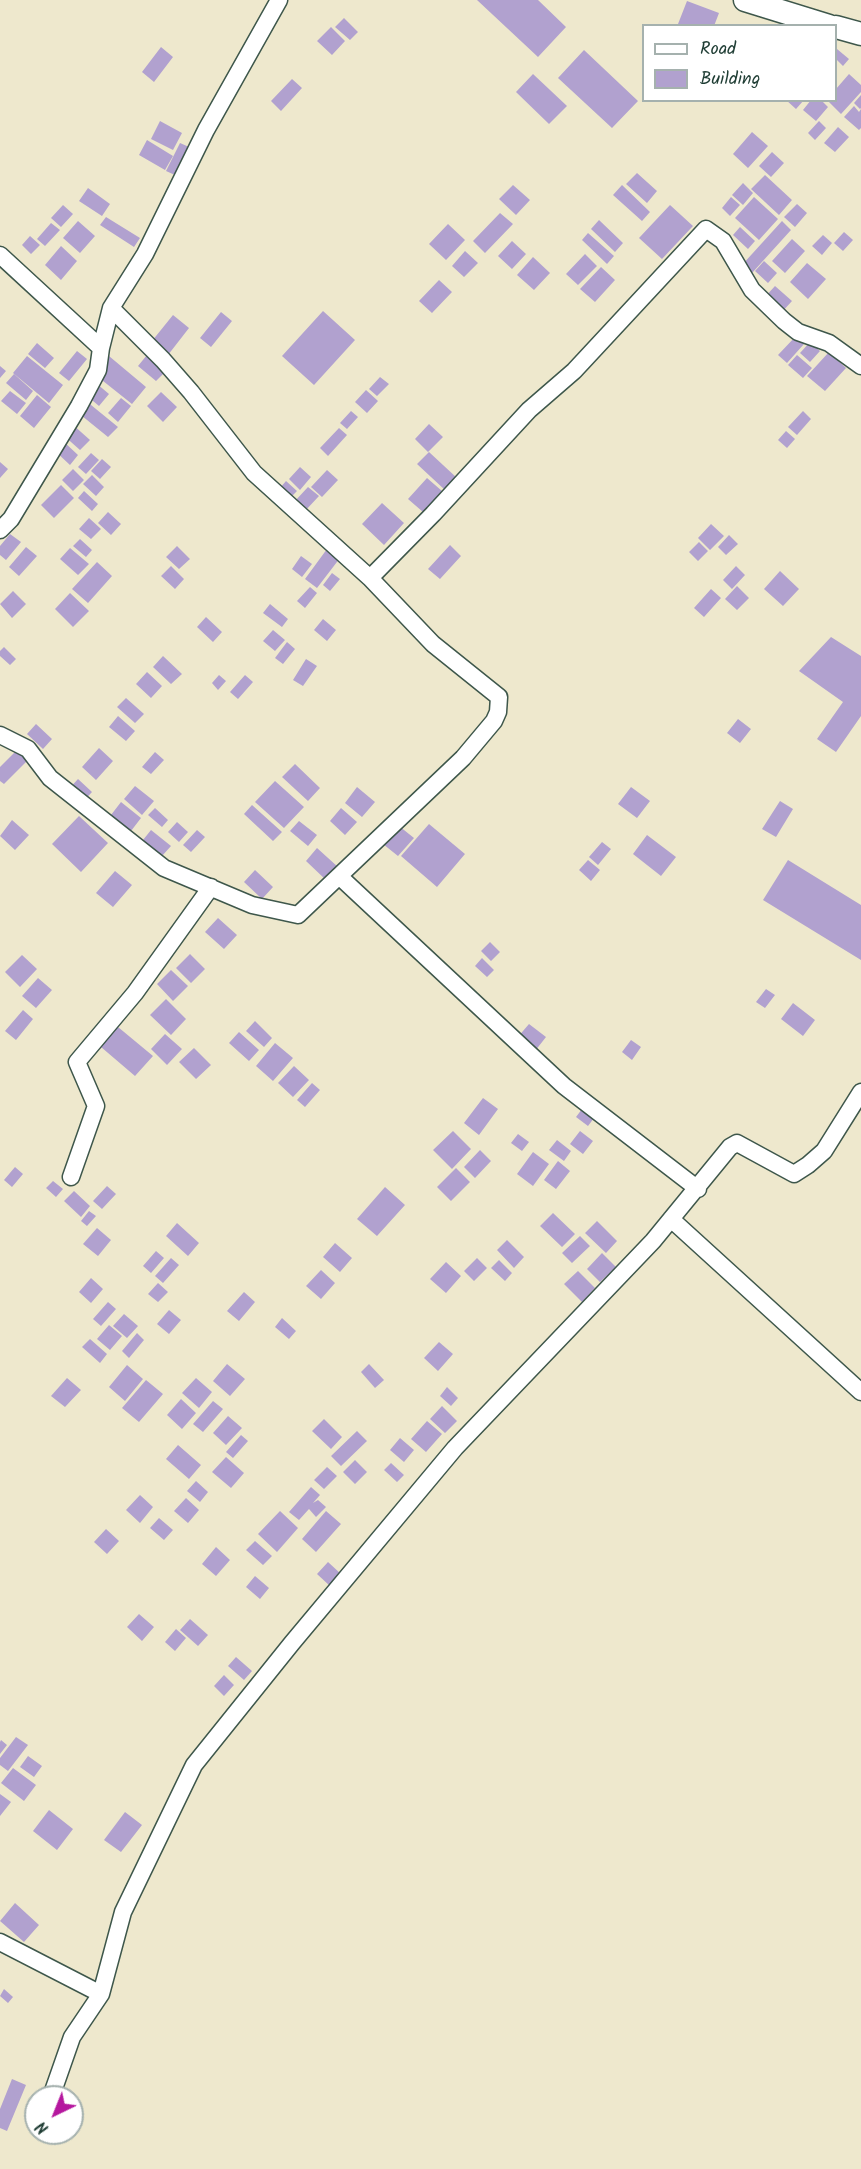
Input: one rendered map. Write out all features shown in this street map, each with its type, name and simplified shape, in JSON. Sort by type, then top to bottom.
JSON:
[{"type":"main road","points":[[745,0],[823,24]]},
{"type":"main road","points":[[837,27],[861,34]]},
{"type":"street","points":[[0,530],[11,519],[98,370],[111,308],[145,254],[206,130],[279,0]]},
{"type":"street","points":[[370,578],[529,410],[574,371],[706,229],[723,241],[752,290],[784,321],[798,332],[829,343],[861,366]]},
{"type":"street","points":[[0,255],[101,348]]},
{"type":"street","points":[[0,735],[28,749],[50,778],[164,868],[252,905],[298,915],[463,758],[494,721],[498,712],[499,697],[433,644],[370,578],[254,473],[191,392],[111,308]]},
{"type":"street","points":[[339,876],[564,1086],[698,1189]]},
{"type":"street","points":[[71,1177],[96,1106],[77,1062],[135,993],[211,887]]},
{"type":"street","points":[[55,2085],[72,2037],[101,1994],[123,1912],[194,1765],[292,1643],[455,1448],[571,1329],[698,1189],[730,1148],[737,1143],[794,1174],[824,1151],[861,1092]]},
{"type":"street","points":[[671,1219],[861,1392]]},
{"type":"street","points":[[0,1942],[101,1994]]},
{"type":"building","points":[[477,0],[538,0],[566,27],[538,57]]},
{"type":"building","points":[[687,1],[719,13],[715,24],[678,24]]},
{"type":"building","points":[[344,18],[358,32],[350,40],[335,27]]},
{"type":"building","points":[[331,27],[345,41],[332,55],[317,41]]},
{"type":"building","points":[[161,47],[173,57],[154,82],[142,72]]},
{"type":"building","points":[[837,49],[849,59],[843,66],[837,60]]},
{"type":"building","points":[[584,50],[638,101],[612,128],[558,78]]},
{"type":"building","points":[[533,74],[567,106],[549,124],[516,92]]},
{"type":"building","points":[[849,74],[861,85],[861,92],[841,114],[829,102],[837,102],[837,88]]},
{"type":"building","points":[[292,79],[302,88],[281,111],[271,101]]},
{"type":"building","points":[[861,95],[861,108],[860,109],[854,103]]},
{"type":"building","points":[[788,102],[802,102],[796,109]]},
{"type":"building","points":[[809,102],[823,102],[828,107],[816,121],[803,110]]},
{"type":"building","points":[[854,106],[859,112],[861,109],[861,128],[859,130],[844,117]]},
{"type":"building","points":[[160,121],[182,133],[173,150],[151,139]]},
{"type":"building","points":[[819,121],[826,128],[815,140],[808,133]]},
{"type":"building","points":[[838,127],[849,137],[835,152],[824,143]]},
{"type":"building","points":[[752,132],[768,146],[748,168],[733,154]]},
{"type":"building","points":[[147,140],[173,156],[165,170],[139,155]]},
{"type":"building","points":[[180,143],[189,147],[175,175],[166,171]]},
{"type":"building","points":[[772,152],[784,163],[771,177],[759,166]]},
{"type":"building","points":[[637,173],[657,191],[647,203],[626,184]]},
{"type":"building","points":[[765,175],[792,200],[779,215],[751,189]]},
{"type":"building","points":[[743,183],[753,193],[743,205],[732,195]]},
{"type":"building","points":[[513,185],[530,200],[516,215],[499,199]]},
{"type":"building","points":[[622,185],[650,212],[642,221],[613,195]]},
{"type":"building","points":[[88,188],[110,204],[102,216],[79,201]]},
{"type":"building","points":[[731,197],[740,205],[730,216],[722,208]]},
{"type":"building","points":[[754,197],[778,219],[759,240],[735,218]]},
{"type":"building","points":[[797,204],[807,213],[795,227],[784,217]]},
{"type":"building","points":[[63,205],[73,214],[61,227],[51,218]]},
{"type":"building","points":[[670,205],[693,226],[662,259],[639,238]]},
{"type":"building","points":[[500,213],[513,224],[485,253],[473,241]]},
{"type":"building","points":[[106,217],[140,238],[134,247],[100,225]]},
{"type":"building","points":[[599,220],[623,243],[615,252],[591,229]]},
{"type":"building","points":[[78,221],[95,236],[80,253],[63,238]]},
{"type":"building","points":[[782,221],[791,230],[752,273],[742,265]]},
{"type":"building","points":[[51,223],[60,230],[45,246],[37,239]]},
{"type":"building","points":[[448,224],[465,240],[446,260],[429,244]]},
{"type":"building","points":[[740,227],[755,241],[748,249],[733,235]]},
{"type":"building","points":[[844,232],[853,240],[843,251],[834,243]]},
{"type":"building","points":[[588,233],[614,256],[607,264],[582,240]]},
{"type":"building","points":[[823,235],[832,243],[822,255],[812,246]]},
{"type":"building","points":[[30,236],[40,245],[31,254],[22,245]]},
{"type":"building","points":[[792,239],[805,251],[785,273],[772,261]]},
{"type":"building","points":[[512,241],[526,254],[512,269],[498,256]]},
{"type":"building","points":[[61,246],[77,261],[61,280],[45,265]]},
{"type":"building","points":[[465,251],[478,263],[464,277],[452,266]]},
{"type":"building","points":[[585,254],[597,266],[578,285],[566,274]]},
{"type":"building","points":[[533,257],[550,273],[534,290],[517,275]]},
{"type":"building","points":[[764,261],[777,273],[768,283],[755,271]]},
{"type":"building","points":[[807,263],[826,279],[808,299],[790,282]]},
{"type":"building","points":[[601,267],[615,280],[595,302],[580,289]]},
{"type":"building","points":[[439,280],[452,292],[432,313],[419,301]]},
{"type":"building","points":[[775,286],[792,301],[781,313],[764,298]]},
{"type":"building","points":[[323,311],[355,340],[314,385],[282,356]]},
{"type":"building","points":[[221,312],[232,321],[211,347],[200,338]]},
{"type":"building","points":[[173,315],[189,328],[168,355],[152,341]]},
{"type":"building","points":[[796,336],[804,344],[787,363],[778,355]]},
{"type":"building","points":[[810,342],[820,351],[810,362],[800,353]]},
{"type":"building","points":[[37,343],[54,358],[45,368],[28,354]]},
{"type":"building","points":[[77,351],[87,359],[69,381],[59,373]]},
{"type":"building","points":[[103,351],[146,387],[132,404],[88,369]]},
{"type":"building","points":[[829,352],[846,368],[825,391],[807,376]]},
{"type":"building","points":[[147,355],[166,371],[156,381],[138,366]]},
{"type":"building","points":[[797,355],[812,368],[803,378],[788,365]]},
{"type":"building","points":[[27,356],[63,385],[49,403],[13,373]]},
{"type":"building","points":[[0,366],[6,371],[0,378]]},
{"type":"building","points":[[14,374],[33,391],[26,400],[6,383]]},
{"type":"building","points":[[380,377],[389,384],[377,396],[369,389]]},
{"type":"building","points":[[90,378],[109,394],[99,406],[80,390]]},
{"type":"building","points":[[366,390],[378,401],[367,413],[355,402]]},
{"type":"building","points":[[10,391],[26,403],[17,414],[1,401]]},
{"type":"building","points":[[161,392],[177,407],[163,422],[147,406]]},
{"type":"building","points":[[37,395],[51,407],[34,428],[20,416]]},
{"type":"building","points":[[80,396],[118,427],[108,437],[71,407]]},
{"type":"building","points":[[121,398],[131,406],[118,422],[108,413]]},
{"type":"building","points":[[351,411],[358,417],[347,429],[340,423]]},
{"type":"building","points":[[803,411],[811,419],[797,435],[788,427]]},
{"type":"building","points":[[72,424],[90,440],[80,450],[62,434]]},
{"type":"building","points":[[429,424],[443,437],[428,452],[415,439]]},
{"type":"building","points":[[339,428],[347,435],[328,456],[320,448]]},
{"type":"building","points":[[786,431],[795,439],[787,448],[778,440]]},
{"type":"building","points":[[63,441],[78,455],[70,465],[55,451]]},
{"type":"building","points":[[429,452],[457,478],[445,490],[417,464]]},
{"type":"building","points":[[91,453],[99,460],[86,474],[78,467]]},
{"type":"building","points":[[102,459],[111,467],[100,479],[91,471]]},
{"type":"building","points":[[0,462],[8,469],[0,478]]},
{"type":"building","points":[[300,467],[311,477],[300,490],[289,479]]},
{"type":"building","points":[[73,469],[84,480],[73,491],[62,480]]},
{"type":"building","points":[[327,470],[338,480],[322,497],[311,487]]},
{"type":"building","points":[[92,475],[104,487],[96,496],[83,484]]},
{"type":"building","points":[[427,478],[442,491],[423,512],[408,499]]},
{"type":"building","points":[[286,481],[297,491],[291,497],[280,488]]},
{"type":"building","points":[[61,485],[74,498],[54,518],[41,505]]},
{"type":"building","points":[[308,487],[319,496],[305,511],[295,501]]},
{"type":"building","points":[[84,491],[98,504],[92,511],[78,498]]},
{"type":"building","points":[[382,503],[404,523],[384,545],[362,524]]},
{"type":"building","points":[[108,512],[121,524],[111,535],[98,523]]},
{"type":"building","points":[[89,518],[101,529],[91,539],[79,529]]},
{"type":"building","points":[[711,524],[724,536],[710,550],[698,538]]},
{"type":"building","points":[[10,534],[21,542],[6,560],[0,555],[0,546]]},
{"type":"building","points":[[729,535],[738,544],[726,555],[718,547]]},
{"type":"building","points":[[80,539],[92,550],[86,557],[73,546]]},
{"type":"building","points":[[699,542],[708,551],[698,561],[689,552]]},
{"type":"building","points":[[450,545],[461,556],[440,579],[428,569]]},
{"type":"building","points":[[177,546],[190,559],[179,569],[166,557]]},
{"type":"building","points":[[26,547],[37,556],[19,576],[9,567]]},
{"type":"building","points":[[70,548],[89,564],[78,575],[60,559]]},
{"type":"building","points":[[327,549],[340,558],[317,588],[305,579]]},
{"type":"building","points":[[301,556],[312,564],[302,577],[292,569]]},
{"type":"building","points":[[97,562],[112,576],[88,603],[72,589]]},
{"type":"building","points":[[171,566],[184,579],[175,589],[161,576]]},
{"type":"building","points":[[736,566],[745,575],[732,589],[723,580]]},
{"type":"building","points":[[780,571],[799,589],[783,606],[764,589]]},
{"type":"building","points":[[332,573],[340,579],[330,591],[323,585]]},
{"type":"building","points":[[737,586],[749,598],[737,610],[725,599]]},
{"type":"building","points":[[310,587],[317,593],[305,608],[297,601]]},
{"type":"building","points":[[711,589],[721,598],[704,617],[694,608]]},
{"type":"building","points":[[13,591],[26,604],[12,618],[0,604]]},
{"type":"building","points":[[70,593],[89,611],[73,627],[55,609]]},
{"type":"building","points":[[270,604],[288,619],[282,627],[263,613]]},
{"type":"building","points":[[206,617],[222,632],[213,642],[197,627]]},
{"type":"building","points":[[323,619],[336,630],[327,641],[314,630]]},
{"type":"building","points":[[273,630],[285,640],[275,651],[263,641]]},
{"type":"building","points":[[831,637],[861,656],[861,716],[836,752],[817,739],[843,702],[799,671]]},
{"type":"building","points":[[287,642],[295,649],[283,664],[275,658]]},
{"type":"building","points":[[4,647],[16,659],[10,665],[0,656],[0,651]]},
{"type":"building","points":[[163,656],[182,674],[171,684],[153,667]]},
{"type":"building","points":[[306,659],[317,666],[303,686],[293,680]]},
{"type":"building","points":[[147,672],[162,686],[151,698],[136,684]]},
{"type":"building","points":[[219,675],[226,681],[218,690],[212,683]]},
{"type":"building","points":[[245,675],[253,682],[238,699],[230,692]]},
{"type":"building","points":[[126,698],[144,714],[135,723],[117,707]]},
{"type":"building","points":[[118,716],[135,731],[126,741],[109,727]]},
{"type":"building","points":[[738,719],[751,729],[740,743],[727,733]]},
{"type":"building","points":[[36,724],[52,739],[43,749],[27,734]]},
{"type":"building","points":[[99,748],[113,761],[96,780],[82,767]]},
{"type":"building","points":[[17,750],[27,761],[4,784],[0,781],[0,767]]},
{"type":"building","points":[[155,752],[164,760],[151,774],[142,767]]},
{"type":"building","points":[[295,764],[320,788],[308,801],[282,777]]},
{"type":"building","points":[[78,779],[92,792],[82,803],[68,790]]},
{"type":"building","points":[[275,781],[304,807],[284,828],[255,802]]},
{"type":"building","points":[[135,786],[154,801],[142,815],[124,799]]},
{"type":"building","points":[[357,787],[375,802],[362,817],[345,803]]},
{"type":"building","points":[[631,787],[650,801],[637,818],[618,804]]},
{"type":"building","points":[[780,801],[793,809],[776,837],[762,829]]},
{"type":"building","points":[[121,802],[141,818],[131,831],[111,815]]},
{"type":"building","points":[[252,805],[282,832],[273,841],[244,814]]},
{"type":"building","points":[[155,808],[168,820],[162,827],[148,815]]},
{"type":"building","points":[[341,808],[357,822],[345,835],[330,821]]},
{"type":"building","points":[[79,816],[108,843],[81,872],[52,844]]},
{"type":"building","points":[[12,820],[29,835],[15,850],[0,836]]},
{"type":"building","points":[[299,821],[317,835],[308,846],[290,831]]},
{"type":"building","points":[[177,822],[188,832],[179,842],[168,832]]},
{"type":"building","points":[[429,824],[465,854],[437,887],[401,856]]},
{"type":"building","points":[[399,826],[414,838],[398,856],[383,844]]},
{"type":"building","points":[[151,830],[171,846],[162,856],[143,840]]},
{"type":"building","points":[[197,830],[205,837],[191,852],[183,845]]},
{"type":"building","points":[[647,835],[676,857],[661,876],[633,854]]},
{"type":"building","points":[[602,842],[611,849],[598,865],[589,857]]},
{"type":"building","points":[[317,848],[338,867],[326,880],[306,861]]},
{"type":"building","points":[[588,860],[600,870],[591,881],[579,870]]},
{"type":"building","points":[[788,860],[861,905],[861,960],[763,900]]},
{"type":"building","points":[[255,870],[273,887],[262,899],[244,882]]},
{"type":"building","points":[[115,871],[132,885],[113,907],[96,893]]},
{"type":"building","points":[[218,918],[237,935],[224,949],[205,932]]},
{"type":"building","points":[[490,942],[500,952],[491,961],[481,951]]},
{"type":"building","points":[[190,954],[205,969],[191,983],[176,968]]},
{"type":"building","points":[[22,955],[37,969],[20,987],[5,972]]},
{"type":"building","points":[[482,958],[494,970],[487,977],[475,966]]},
{"type":"building","points":[[171,970],[188,986],[173,1001],[157,984]]},
{"type":"building","points":[[38,978],[52,990],[36,1008],[22,996]]},
{"type":"building","points":[[766,989],[775,995],[765,1008],[756,1002]]},
{"type":"building","points":[[166,999],[186,1019],[171,1035],[150,1015]]},
{"type":"building","points":[[793,1003],[815,1020],[803,1036],[781,1019]]},
{"type":"building","points":[[23,1010],[33,1019],[16,1040],[5,1031]]},
{"type":"building","points":[[255,1021],[272,1038],[264,1047],[246,1031]]},
{"type":"building","points":[[529,1024],[546,1037],[535,1051],[517,1038]]},
{"type":"building","points":[[118,1027],[153,1056],[135,1076],[101,1047]]},
{"type":"building","points":[[239,1032],[259,1050],[249,1061],[229,1043]]},
{"type":"building","points":[[165,1034],[182,1049],[167,1065],[151,1049]]},
{"type":"building","points":[[631,1040],[641,1047],[632,1060],[622,1052]]},
{"type":"building","points":[[275,1043],[293,1058],[273,1081],[256,1066]]},
{"type":"building","points":[[194,1048],[211,1065],[196,1079],[179,1062]]},
{"type":"building","points":[[294,1066],[309,1080],[293,1097],[278,1083]]},
{"type":"building","points":[[312,1083],[320,1090],[305,1107],[297,1100]]},
{"type":"building","points":[[483,1098],[498,1109],[479,1135],[464,1123]]},
{"type":"building","points":[[585,1105],[597,1114],[588,1126],[576,1117]]},
{"type":"building","points":[[453,1131],[471,1149],[452,1169],[433,1150]]},
{"type":"building","points":[[580,1131],[593,1141],[583,1154],[570,1144]]},
{"type":"building","points":[[518,1134],[529,1142],[522,1151],[511,1143]]},
{"type":"building","points":[[557,1140],[571,1151],[564,1161],[549,1150]]},
{"type":"building","points":[[480,1150],[491,1161],[475,1178],[464,1167]]},
{"type":"building","points":[[533,1152],[549,1164],[533,1186],[517,1174]]},
{"type":"building","points":[[558,1161],[570,1171],[556,1189],[544,1180]]},
{"type":"building","points":[[15,1167],[23,1174],[12,1187],[4,1180]]},
{"type":"building","points":[[456,1168],[470,1182],[451,1201],[437,1187]]},
{"type":"building","points":[[53,1181],[63,1189],[56,1197],[46,1188]]},
{"type":"building","points":[[107,1186],[116,1194],[102,1209],[93,1201]]},
{"type":"building","points":[[385,1187],[405,1205],[377,1236],[357,1219]]},
{"type":"building","points":[[74,1191],[90,1206],[81,1217],[64,1201]]},
{"type":"building","points":[[89,1211],[96,1216],[87,1226],[81,1221]]},
{"type":"building","points":[[553,1213],[575,1234],[562,1247],[540,1226]]},
{"type":"building","points":[[597,1221],[617,1241],[606,1253],[585,1233]]},
{"type":"building","points":[[177,1223],[199,1243],[188,1256],[166,1236]]},
{"type":"building","points":[[97,1228],[111,1240],[98,1256],[83,1244]]},
{"type":"building","points":[[580,1236],[590,1246],[572,1263],[562,1253]]},
{"type":"building","points":[[507,1240],[524,1257],[514,1268],[497,1250]]},
{"type":"building","points":[[335,1243],[352,1258],[340,1272],[323,1257]]},
{"type":"building","points":[[156,1251],[164,1258],[151,1273],[143,1266]]},
{"type":"building","points":[[602,1253],[616,1267],[600,1282],[587,1269]]},
{"type":"building","points":[[171,1258],[179,1265],[163,1283],[155,1276]]},
{"type":"building","points":[[477,1258],[487,1268],[474,1281],[464,1271]]},
{"type":"building","points":[[499,1260],[512,1273],[505,1281],[491,1268]]},
{"type":"building","points":[[446,1262],[461,1276],[446,1293],[430,1279]]},
{"type":"building","points":[[321,1270],[335,1283],[321,1299],[306,1286]]},
{"type":"building","points":[[578,1271],[595,1288],[582,1302],[564,1284]]},
{"type":"building","points":[[91,1278],[103,1289],[91,1303],[79,1292]]},
{"type":"building","points":[[158,1283],[168,1292],[158,1302],[148,1294]]},
{"type":"building","points":[[244,1292],[255,1302],[239,1321],[227,1311]]},
{"type":"building","points":[[108,1302],[116,1309],[101,1326],[93,1319]]},
{"type":"building","points":[[169,1310],[181,1320],[169,1334],[157,1324]]},
{"type":"building","points":[[124,1314],[138,1326],[127,1338],[113,1326]]},
{"type":"building","points":[[282,1318],[296,1331],[289,1339],[275,1327]]},
{"type":"building","points":[[109,1325],[122,1336],[110,1350],[97,1339]]},
{"type":"building","points":[[137,1333],[144,1340],[129,1358],[122,1351]]},
{"type":"building","points":[[90,1339],[107,1354],[100,1363],[82,1347]]},
{"type":"building","points":[[439,1342],[453,1354],[438,1371],[424,1358]]},
{"type":"building","points":[[227,1364],[245,1379],[230,1396],[213,1381]]},
{"type":"building","points":[[369,1364],[384,1380],[375,1388],[361,1372]]},
{"type":"building","points":[[127,1365],[143,1379],[125,1401],[109,1387]]},
{"type":"building","points":[[67,1378],[81,1390],[65,1407],[51,1396]]},
{"type":"building","points":[[196,1378],[212,1392],[199,1408],[182,1393]]},
{"type":"building","points":[[146,1380],[163,1394],[139,1422],[122,1408]]},
{"type":"building","points":[[447,1387],[458,1398],[451,1406],[440,1396]]},
{"type":"building","points":[[181,1399],[196,1413],[182,1429],[167,1415]]},
{"type":"building","points":[[213,1401],[223,1409],[203,1432],[193,1424]]},
{"type":"building","points":[[442,1406],[457,1421],[445,1433],[430,1419]]},
{"type":"building","points":[[228,1416],[242,1428],[226,1445],[213,1433]]},
{"type":"building","points":[[324,1419],[342,1437],[331,1449],[312,1431]]},
{"type":"building","points":[[427,1421],[442,1434],[426,1452],[411,1439]]},
{"type":"building","points":[[357,1431],[367,1441],[341,1466],[331,1456]]},
{"type":"building","points":[[241,1435],[248,1441],[233,1458],[226,1452]]},
{"type":"building","points":[[400,1438],[414,1450],[404,1462],[390,1450]]},
{"type":"building","points":[[178,1445],[201,1465],[189,1479],[166,1459]]},
{"type":"building","points":[[226,1457],[244,1473],[231,1488],[212,1472]]},
{"type":"building","points":[[355,1460],[367,1472],[355,1484],[343,1472]]},
{"type":"building","points":[[391,1463],[404,1475],[397,1482],[384,1470]]},
{"type":"building","points":[[327,1467],[337,1476],[324,1489],[314,1480]]},
{"type":"building","points":[[196,1481],[208,1492],[200,1502],[187,1491]]},
{"type":"building","points":[[311,1487],[320,1495],[313,1503],[318,1500],[326,1507],[316,1517],[309,1509],[299,1520],[289,1512]]},
{"type":"building","points":[[140,1495],[153,1507],[140,1523],[126,1510]]},
{"type":"building","points":[[186,1498],[199,1510],[188,1523],[174,1511]]},
{"type":"building","points":[[280,1511],[298,1528],[277,1552],[258,1534]]},
{"type":"building","points":[[326,1511],[341,1524],[316,1552],[302,1539]]},
{"type":"building","points":[[159,1518],[173,1530],[164,1540],[150,1528]]},
{"type":"building","points":[[106,1529],[119,1541],[107,1554],[94,1542]]},
{"type":"building","points":[[255,1541],[272,1556],[263,1565],[246,1550]]},
{"type":"building","points":[[216,1547],[230,1560],[216,1576],[202,1564]]},
{"type":"building","points":[[328,1562],[341,1574],[330,1586],[317,1574]]},
{"type":"building","points":[[255,1576],[269,1588],[260,1599],[246,1587]]},
{"type":"building","points":[[139,1614],[154,1627],[142,1641],[127,1627]]},
{"type":"building","points":[[190,1619],[208,1635],[198,1646],[180,1630]]},
{"type":"building","points":[[176,1629],[186,1638],[175,1651],[165,1642]]},
{"type":"building","points":[[236,1657],[252,1671],[244,1680],[228,1666]]},
{"type":"building","points":[[224,1675],[234,1685],[224,1696],[214,1686]]},
{"type":"building","points":[[16,1737],[28,1745],[8,1771],[0,1765],[0,1758]]},
{"type":"building","points":[[1,1740],[7,1745],[0,1754],[0,1742]]},
{"type":"building","points":[[28,1756],[42,1766],[34,1777],[20,1767]]},
{"type":"building","points":[[13,1768],[36,1785],[24,1801],[1,1783]]},
{"type":"building","points":[[0,1794],[11,1802],[0,1816]]},
{"type":"building","points":[[49,1810],[73,1829],[57,1850],[33,1831]]},
{"type":"building","points":[[125,1812],[142,1825],[121,1852],[104,1840]]},
{"type":"building","points":[[15,1903],[39,1925],[24,1942],[0,1921]]},
{"type":"building","points":[[4,1989],[13,1997],[8,2003],[0,1996]]},
{"type":"building","points":[[12,2079],[26,2085],[24,2085],[7,2131],[0,2128],[0,2109]]}]
